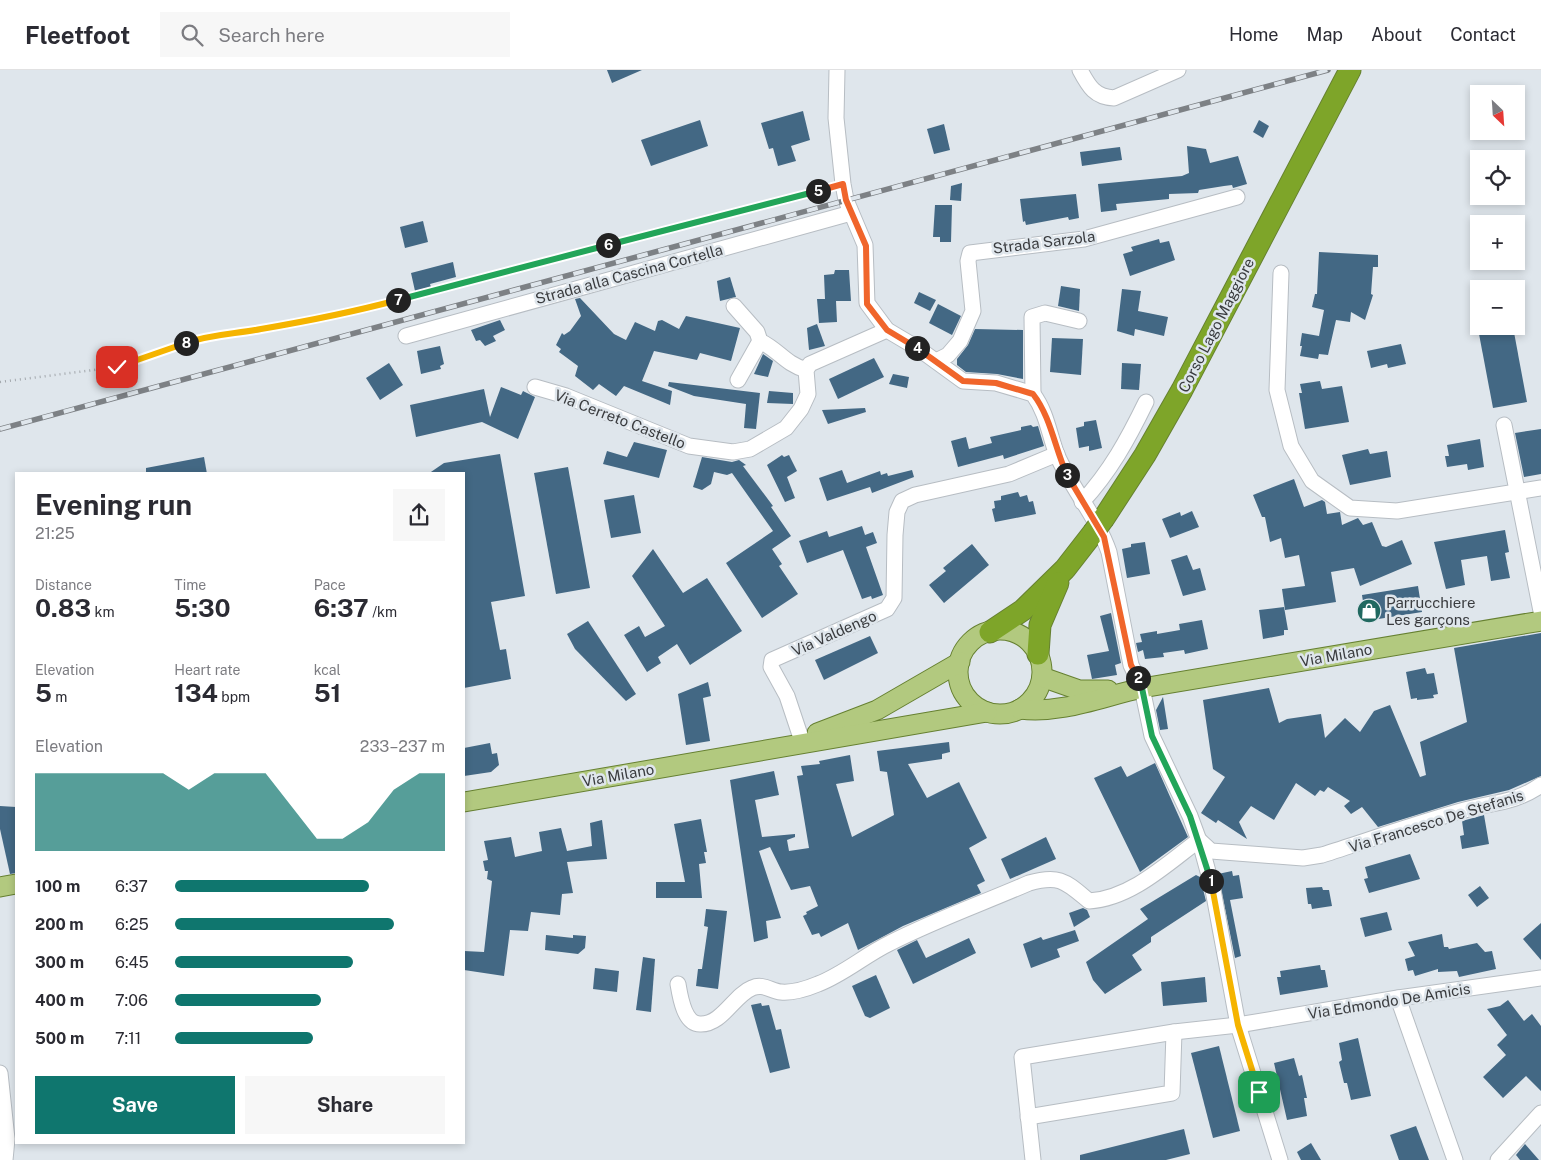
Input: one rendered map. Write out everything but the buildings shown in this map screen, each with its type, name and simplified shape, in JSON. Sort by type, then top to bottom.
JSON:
[{"type":"highway","name":"Corso Lago Maggiore","points":[[990,632],[1023,610],[1065,569],[1099,525],[1146,455],[1347,75]]},
{"type":"highway","name":"Corso Lago Maggiore","points":[[1038,654],[1040,626],[1047,605],[1065,569]]},
{"type":"main road","name":"Via Milano","points":[[1020,710],[1041,712],[1099,700],[1137,689],[1541,620]]},
{"type":"main road","points":[[1005,630],[1018,634],[1030,642],[1038,654],[1042,676],[1035,696],[1020,710],[998,714],[987,712],[967,698],[961,687],[958,675],[960,662],[971,643],[990,632],[1005,630]]},
{"type":"main road","name":"Via Milano","points":[[773,748],[877,710],[906,695],[960,662]]},
{"type":"main road","name":"Via Milano","points":[[1042,676],[1079,690],[1137,689]]},
{"type":"main road","name":"Via Milano","points":[[465,802],[987,712]]},
{"type":"main road","points":[[0,887],[15,884]]},
{"type":"street","points":[[837,70],[836,118],[843,184],[851,213],[866,246],[867,304],[887,330],[936,361],[963,381],[996,383],[1033,394]]},
{"type":"street","points":[[1080,70],[1094,93],[1114,98],[1178,70]]},
{"type":"street","name":"Strada Sarzola","points":[[936,361],[948,355],[960,341],[973,311],[968,261],[970,252],[1084,238],[1237,197]]},
{"type":"street","name":"Strada alla Cascina Cortella","points":[[406,336],[851,213]]},
{"type":"street","points":[[1281,274],[1277,390],[1291,446],[1312,481],[1350,508],[1397,510],[1541,488]]},
{"type":"street","points":[[734,306],[757,332],[760,342],[738,380]]},
{"type":"street","points":[[1078,321],[1045,313],[1032,317],[1033,394],[1045,414],[1057,454],[1082,502],[1104,537],[1109,552],[1137,689],[1152,736],[1199,840],[1213,890],[1238,1025],[1280,1160]]},
{"type":"street","points":[[760,342],[776,349],[791,365],[806,370],[810,364],[887,330]]},
{"type":"street","name":"Via Cerreto Castello","points":[[535,387],[566,396],[690,446],[733,452],[750,449],[786,428],[801,409],[808,394],[806,370]]},
{"type":"street","points":[[1082,502],[1101,482],[1124,448],[1146,402]]},
{"type":"street","points":[[1504,425],[1541,611]]},
{"type":"street","name":"Via Valdengo","points":[[801,738],[786,696],[771,667],[772,660],[887,609],[894,598],[895,536],[898,512],[902,501],[915,495],[1009,474],[1057,454]]},
{"type":"street","name":"Via Francesco De Stefanis","points":[[1199,840],[1211,851],[1303,858],[1322,855],[1463,810],[1508,802],[1527,795],[1541,785]]},
{"type":"street","points":[[678,984],[680,999],[690,1020],[700,1024],[712,1021],[753,987],[763,986],[780,992],[795,992],[818,984],[842,973],[889,943],[1029,882],[1044,878],[1058,879],[1089,901],[1107,900],[1154,873],[1199,840]]},
{"type":"street","name":"Via Edmondo De Amicis","points":[[1028,1117],[1022,1057],[1174,1032],[1238,1025],[1398,998],[1541,978]]},
{"type":"street","points":[[1398,998],[1455,1160]]},
{"type":"street","points":[[1033,1160],[1028,1117],[1172,1093],[1174,1032]]},
{"type":"street","points":[[0,1073],[7,1139],[5,1160]]},
{"type":"street","points":[[1498,1160],[1541,1113]]},
{"type":"path","points":[[0,382],[117,367],[208,335],[240,333],[336,316],[843,184]]},
{"type":"railway","points":[[0,429],[1328,70]]},
{"type":"place","name":"Parrucchiere Les garçons","points":[[1369,611]]},
{"type":"route","points":[[117,367],[208,335],[240,333],[336,316],[843,184],[846,200],[866,246],[867,304],[887,330],[919,349],[963,381],[996,383],[1033,394],[1041,404],[1057,454],[1070,482],[1104,537],[1109,552],[1131,665],[1142,688],[1152,736],[1190,816],[1201,846],[1213,890],[1238,1025],[1259,1092]]}]
